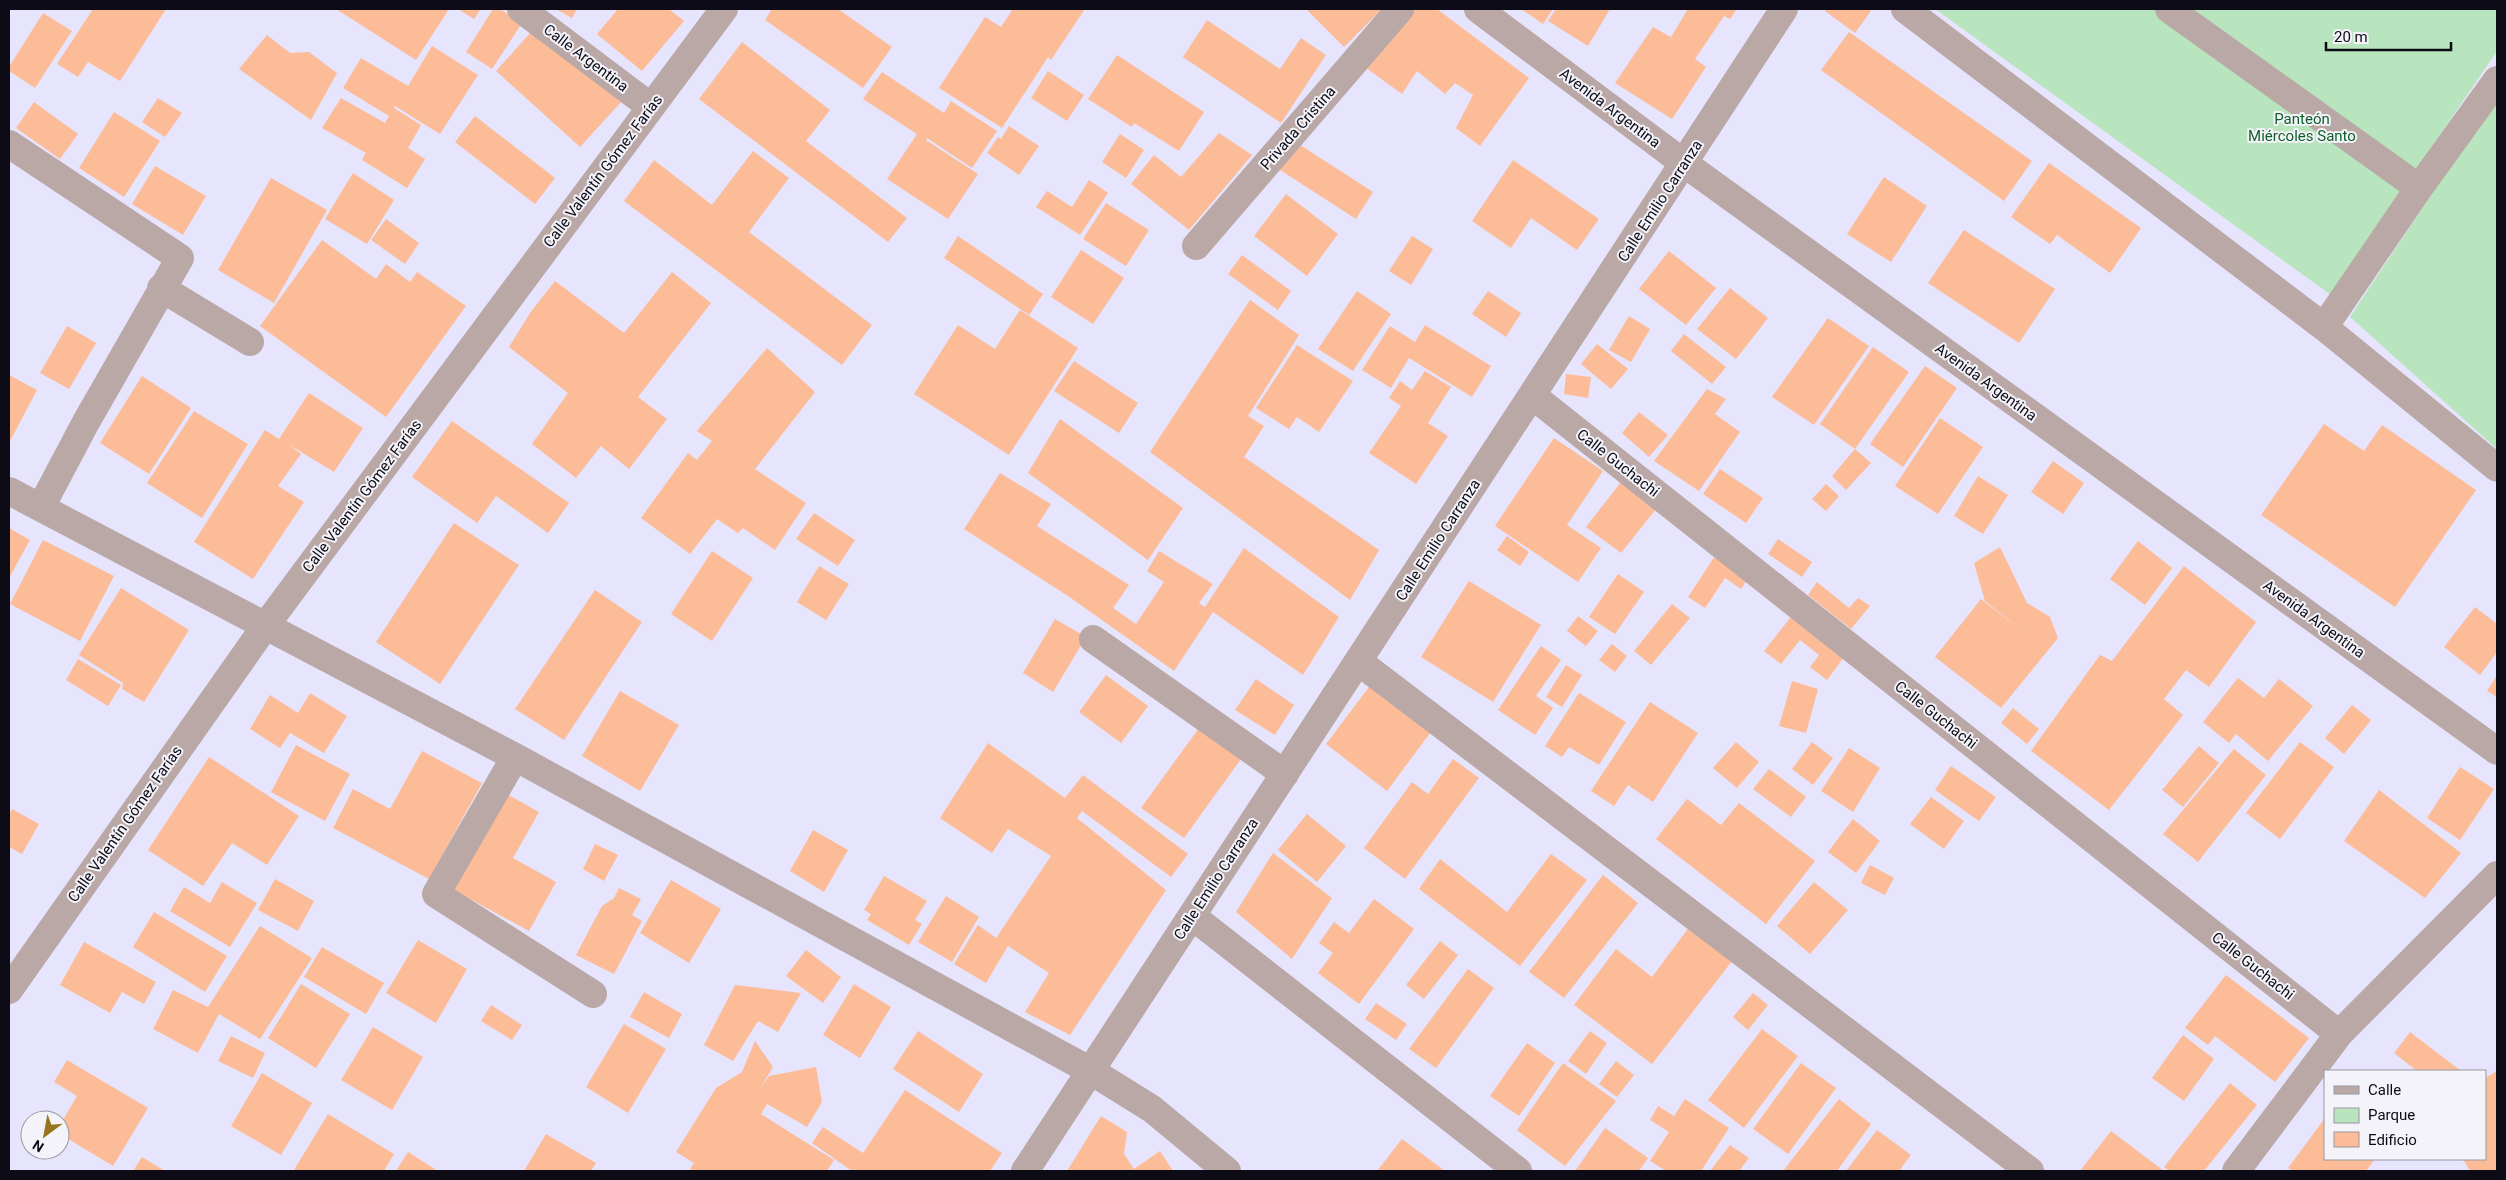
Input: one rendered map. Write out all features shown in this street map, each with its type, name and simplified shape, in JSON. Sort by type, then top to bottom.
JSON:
[{"type":"street","name":"Calle Argentina","points":[[521,9],[650,107]]},
{"type":"street","name":"Calle Valentín Gómez Farías","points":[[9,990],[266,625],[724,9]]},
{"type":"street","name":"Privada Cristina","points":[[1196,246],[1400,9]]},
{"type":"street","name":"Avenida Argentina","points":[[1478,9],[1685,164],[2497,751]]},
{"type":"street","name":"Calle Emilio Carranza","points":[[1025,1171],[1685,164],[1784,9]]},
{"type":"street","points":[[1905,9],[2324,327],[2497,468]]},
{"type":"street","points":[[2169,9],[2419,188]]},
{"type":"street","points":[[2324,327],[2419,188],[2497,80]]},
{"type":"street","points":[[9,144],[180,258],[41,507]]},
{"type":"street","points":[[162,288],[250,342]]},
{"type":"street","name":"Calle Guchachi","points":[[1533,396],[2339,1034]]},
{"type":"street","points":[[9,491],[515,757],[1091,1070],[1152,1109],[1227,1171]]},
{"type":"street","points":[[1093,639],[1285,774]]},
{"type":"street","points":[[1359,662],[2030,1171]]},
{"type":"street","points":[[515,757],[436,894],[593,994]]},
{"type":"street","points":[[2236,1171],[2339,1034],[2497,874]]},
{"type":"street","points":[[1192,916],[1518,1171]]},
{"type":"green space","name":"Panteón Miércoles Santo","points":[[1935,9],[2497,9],[2497,51],[2331,295]]},
{"type":"green space","points":[[2497,96],[2497,449],[2350,317]]},
{"type":"building","points":[[93,9],[166,9],[120,81],[88,62],[78,77],[57,64]]},
{"type":"building","points":[[336,9],[449,9],[416,60]]},
{"type":"building","points":[[458,9],[481,9],[474,19]]},
{"type":"building","points":[[493,9],[500,9],[522,23],[492,69],[466,52]]},
{"type":"building","points":[[556,9],[577,9],[572,18]]},
{"type":"building","points":[[618,9],[669,9],[684,21],[642,71],[597,34]]},
{"type":"building","points":[[772,9],[838,9],[892,47],[863,88],[765,20]]},
{"type":"building","points":[[1013,9],[1085,9],[1051,60],[1048,57],[1002,128],[939,88],[985,17],[1001,27]]},
{"type":"building","points":[[1306,9],[1382,9],[1344,47]]},
{"type":"building","points":[[1405,9],[1437,9],[1529,78],[1480,146],[1456,128],[1473,95],[1455,83],[1445,94],[1417,71],[1402,94],[1362,65]]},
{"type":"building","points":[[1521,9],[1553,9],[1543,24]]},
{"type":"building","points":[[1556,9],[1610,9],[1588,46],[1548,21]]},
{"type":"building","points":[[1688,9],[1737,9],[1730,19],[1724,16],[1695,59],[1706,67],[1672,119],[1615,83],[1653,27],[1671,37]]},
{"type":"building","points":[[1827,9],[1869,9],[1871,11],[1855,33],[1825,11]]},
{"type":"building","points":[[43,13],[72,31],[35,88],[9,71],[9,67]]},
{"type":"building","points":[[1207,20],[1280,69],[1301,38],[1326,55],[1281,123],[1183,57]]},
{"type":"building","points":[[531,32],[549,48],[566,48],[623,100],[580,147],[496,71]]},
{"type":"building","points":[[1849,32],[2032,161],[2004,201],[1821,70]]},
{"type":"building","points":[[267,35],[290,53],[309,52],[337,73],[311,120],[239,69]]},
{"type":"building","points":[[742,42],[830,110],[806,141],[907,218],[888,242],[699,99]]},
{"type":"building","points":[[432,46],[478,75],[440,134],[395,106],[394,108],[421,125],[408,148],[425,159],[407,188],[362,160],[366,153],[322,128],[341,98],[385,123],[389,116],[343,88],[361,58],[408,86]]},
{"type":"building","points":[[1117,55],[1204,112],[1179,151],[1134,123],[1132,127],[1088,99]]},
{"type":"building","points":[[1048,71],[1084,95],[1067,121],[1031,98]]},
{"type":"building","points":[[882,72],[944,113],[951,101],[997,131],[972,168],[927,138],[926,140],[978,174],[948,219],[887,179],[917,134],[863,99]]},
{"type":"building","points":[[158,98],[182,113],[165,137],[142,122]]},
{"type":"building","points":[[34,102],[78,134],[60,159],[16,128]]},
{"type":"building","points":[[114,112],[160,141],[124,197],[79,168]]},
{"type":"building","points":[[475,116],[555,178],[535,204],[455,142]]},
{"type":"building","points":[[1009,126],[1039,146],[1019,175],[987,153],[998,137],[1001,139]]},
{"type":"building","points":[[1219,133],[1252,155],[1189,230],[1131,184],[1154,155],[1181,177]]},
{"type":"building","points":[[1120,134],[1144,150],[1126,178],[1102,162]]},
{"type":"building","points":[[1294,141],[1373,192],[1356,219],[1277,168]]},
{"type":"building","points":[[753,151],[789,178],[749,232],[872,325],[842,365],[624,201],[654,160],[712,205]]},
{"type":"building","points":[[1513,160],[1599,219],[1577,250],[1531,218],[1511,248],[1472,221]]},
{"type":"building","points":[[2049,163],[2141,228],[2110,273],[2057,235],[2050,244],[2011,217]]},
{"type":"building","points":[[155,166],[206,196],[183,235],[132,204]]},
{"type":"building","points":[[353,173],[394,200],[367,244],[325,219]]},
{"type":"building","points":[[1884,177],[1927,206],[1891,262],[1847,234]]},
{"type":"building","points":[[271,178],[327,210],[274,303],[218,270]]},
{"type":"building","points":[[1089,180],[1108,193],[1080,235],[1036,207],[1047,191],[1072,207]]},
{"type":"building","points":[[1286,194],[1338,234],[1307,276],[1254,236]]},
{"type":"building","points":[[1106,203],[1149,230],[1126,266],[1083,239]]},
{"type":"building","points":[[386,219],[419,243],[405,264],[371,240]]},
{"type":"building","points":[[1964,230],[2055,289],[2019,343],[1928,283]]},
{"type":"building","points":[[958,236],[1043,294],[1029,315],[944,258]]},
{"type":"building","points":[[1412,236],[1433,249],[1411,285],[1389,271]]},
{"type":"building","points":[[322,240],[376,279],[386,264],[410,282],[417,272],[466,306],[386,417],[260,326]]},
{"type":"building","points":[[1081,250],[1124,278],[1093,324],[1051,297]]},
{"type":"building","points":[[1669,251],[1716,288],[1686,325],[1639,289]]},
{"type":"building","points":[[1242,255],[1291,291],[1278,310],[1228,274]]},
{"type":"building","points":[[672,272],[711,303],[638,397],[667,419],[629,469],[601,446],[576,478],[532,444],[568,393],[509,347],[530,313],[555,281],[624,333]]},
{"type":"building","points":[[1730,288],[1768,318],[1736,359],[1697,329]]},
{"type":"building","points":[[1357,291],[1391,314],[1353,371],[1318,349]]},
{"type":"building","points":[[1488,291],[1521,313],[1506,337],[1472,314]]},
{"type":"building","points":[[1250,300],[1299,335],[1248,416],[1264,426],[1244,457],[1379,550],[1350,600],[1150,452]]},
{"type":"building","points":[[1020,310],[1078,348],[1009,455],[914,394],[958,325],[995,349]]},
{"type":"building","points":[[1629,316],[1650,329],[1631,362],[1609,350]]},
{"type":"building","points":[[1828,318],[1869,346],[1814,425],[1772,397]]},
{"type":"building","points":[[1425,325],[1491,366],[1472,397],[1409,358],[1391,388],[1362,370],[1390,326],[1415,342]]},
{"type":"building","points":[[67,326],[96,343],[69,389],[40,373]]},
{"type":"building","points":[[1684,334],[1726,367],[1712,384],[1671,351]]},
{"type":"building","points":[[1597,344],[1628,369],[1611,389],[1581,364]]},
{"type":"building","points":[[1297,345],[1353,381],[1319,432],[1297,417],[1289,429],[1256,408]]},
{"type":"building","points":[[1873,347],[1909,372],[1855,449],[1820,424]]},
{"type":"building","points":[[767,348],[815,392],[755,469],[806,503],[775,550],[743,528],[738,533],[717,519],[690,554],[641,518],[688,453],[697,460],[712,441],[697,431]]},
{"type":"building","points":[[1074,361],[1138,403],[1119,433],[1054,391]]},
{"type":"building","points":[[1925,366],[1957,388],[1903,467],[1870,444]]},
{"type":"building","points":[[1425,371],[1451,387],[1428,423],[1448,436],[1416,484],[1369,453],[1401,406],[1389,398],[1400,381],[1412,390]]},
{"type":"building","points":[[1566,374],[1591,377],[1588,398],[1564,394]]},
{"type":"building","points":[[9,375],[37,390],[9,443]]},
{"type":"building","points":[[142,376],[191,408],[149,474],[100,443]]},
{"type":"building","points":[[1707,389],[1726,399],[1715,414],[1740,432],[1699,491],[1654,461]]},
{"type":"building","points":[[309,393],[363,428],[334,472],[288,444],[301,454],[278,486],[304,502],[253,579],[194,542],[265,430],[279,439]]},
{"type":"building","points":[[194,411],[248,444],[202,518],[147,483]]},
{"type":"building","points":[[1639,412],[1668,435],[1649,457],[1622,433]]},
{"type":"building","points":[[1940,418],[1983,447],[1938,514],[1895,486]]},
{"type":"building","points":[[1060,419],[1183,508],[1148,560],[1028,473]]},
{"type":"building","points":[[452,421],[569,503],[548,533],[496,496],[477,523],[412,477]]},
{"type":"building","points":[[2324,424],[2364,451],[2382,425],[2476,490],[2395,607],[2261,515]]},
{"type":"building","points":[[1554,438],[1603,471],[1567,525],[1601,548],[1578,582],[1495,526]]},
{"type":"building","points":[[1855,449],[1871,463],[1846,490],[1832,476]]},
{"type":"building","points":[[2053,461],[2084,483],[2063,514],[2031,492]]},
{"type":"building","points":[[1720,469],[1763,498],[1746,523],[1703,494]]},
{"type":"building","points":[[1000,473],[1051,504],[1037,526],[1129,585],[1113,608],[1136,624],[1164,582],[1147,571],[1159,551],[1213,584],[1199,603],[1205,607],[1244,548],[1339,617],[1303,675],[1213,612],[1174,671],[1068,596],[964,529]]},
{"type":"building","points":[[1978,476],[2008,495],[1983,534],[1954,516]]},
{"type":"building","points":[[1621,482],[1656,509],[1621,553],[1586,527]]},
{"type":"building","points":[[1826,484],[1839,496],[1826,511],[1812,499]]},
{"type":"building","points":[[814,513],[855,540],[838,566],[796,539]]},
{"type":"building","points":[[454,523],[519,565],[440,684],[376,642]]},
{"type":"building","points":[[9,528],[30,540],[9,578]]},
{"type":"building","points":[[1507,536],[1529,552],[1520,566],[1497,550]]},
{"type":"building","points":[[1778,539],[1812,562],[1802,577],[1768,554]]},
{"type":"building","points":[[43,540],[114,576],[80,641],[10,604]]},
{"type":"building","points":[[2138,541],[2172,568],[2145,605],[2110,579]]},
{"type":"building","points":[[2000,547],[2027,603],[2050,617],[2058,638],[2001,708],[1935,657],[1981,599],[2026,634],[1985,601],[1974,563]]},
{"type":"building","points":[[712,551],[753,578],[712,641],[671,614]]},
{"type":"building","points":[[1715,556],[1748,578],[1741,589],[1725,578],[1705,608],[1688,597]]},
{"type":"building","points":[[819,566],[849,584],[826,620],[797,602]]},
{"type":"building","points":[[2184,566],[2256,622],[2209,687],[2186,670],[2164,699],[2183,715],[2109,810],[2031,751],[2100,655],[2112,661]]},
{"type":"building","points":[[1618,574],[1644,592],[1615,634],[1589,617]]},
{"type":"building","points":[[1469,581],[1541,625],[1493,702],[1421,657]]},
{"type":"building","points":[[1817,582],[1849,608],[1858,598],[1870,606],[1851,629],[1808,595]]},
{"type":"building","points":[[121,588],[189,630],[144,702],[122,689],[123,683],[79,655]]},
{"type":"building","points":[[595,590],[642,622],[564,740],[515,709]]},
{"type":"building","points":[[1672,604],[1690,618],[1651,665],[1634,651]]},
{"type":"building","points":[[2475,607],[2497,624],[2497,652],[2480,675],[2444,647]]},
{"type":"building","points":[[1794,613],[1847,653],[1827,680],[1810,667],[1819,655],[1800,640],[1781,664],[1764,651]]},
{"type":"building","points":[[1578,616],[1598,631],[1586,646],[1567,631]]},
{"type":"building","points":[[1055,619],[1086,637],[1053,692],[1023,673]]},
{"type":"building","points":[[1612,644],[1627,656],[1615,672],[1599,660]]},
{"type":"building","points":[[1541,646],[1561,660],[1536,696],[1553,708],[1535,735],[1498,710]]},
{"type":"building","points":[[78,659],[121,685],[108,706],[66,680]]},
{"type":"building","points":[[1566,665],[1582,675],[1562,707],[1546,697]]},
{"type":"building","points":[[1106,675],[1148,706],[1121,743],[1079,712]]},
{"type":"building","points":[[2497,675],[2497,697],[2487,691]]},
{"type":"building","points":[[2238,678],[2264,698],[2279,679],[2313,706],[2268,761],[2236,734],[2229,743],[2203,722]]},
{"type":"building","points":[[1256,679],[1294,705],[1275,735],[1235,710]]},
{"type":"building","points":[[1792,681],[1818,689],[1806,733],[1779,726]]},
{"type":"building","points":[[1372,683],[1433,729],[1387,791],[1326,744]]},
{"type":"building","points":[[620,691],[679,725],[640,791],[582,756]]},
{"type":"building","points":[[310,693],[347,716],[324,753],[290,733],[280,748],[250,729],[270,695],[298,713]]},
{"type":"building","points":[[1579,693],[1626,722],[1599,765],[1569,747],[1562,757],[1545,746]]},
{"type":"building","points":[[1650,702],[1698,733],[1653,802],[1628,785],[1614,806],[1591,791]]},
{"type":"building","points":[[2352,705],[2371,720],[2344,754],[2325,738]]},
{"type":"building","points":[[2013,708],[2039,729],[2027,744],[2001,723]]},
{"type":"building","points":[[1199,728],[1241,759],[1184,838],[1141,808]]},
{"type":"building","points":[[1736,742],[1759,762],[1737,788],[1713,768]]},
{"type":"building","points":[[1812,742],[1833,758],[1813,785],[1792,769]]},
{"type":"building","points":[[2300,742],[2334,767],[2280,839],[2246,813]]},
{"type":"building","points":[[988,743],[1065,798],[1083,775],[1188,854],[1171,877],[1082,811],[1077,818],[1166,890],[1070,1035],[1025,1012],[1049,973],[1008,946],[986,983],[954,964],[978,925],[996,938],[1051,856],[1008,829],[992,853],[940,818]]},
{"type":"building","points":[[296,745],[350,774],[325,821],[271,792]]},
{"type":"building","points":[[2199,746],[2219,763],[2183,807],[2162,790]]},
{"type":"building","points":[[1849,748],[1880,768],[1853,812],[1821,791]]},
{"type":"building","points":[[2234,749],[2266,775],[2198,862],[2163,834]]},
{"type":"building","points":[[422,751],[482,783],[429,879],[333,828],[353,789],[390,809]]},
{"type":"building","points":[[209,757],[299,816],[267,865],[232,843],[203,886],[148,850]]},
{"type":"building","points":[[1453,759],[1479,778],[1405,879],[1364,848],[1412,782],[1428,794]]},
{"type":"building","points":[[1951,766],[1996,797],[1979,821],[1935,790]]},
{"type":"building","points":[[2460,767],[2494,789],[2460,840],[2427,818]]},
{"type":"building","points":[[1769,769],[1806,797],[1791,817],[1753,789]]},
{"type":"building","points":[[2379,790],[2461,853],[2425,898],[2344,841]]},
{"type":"building","points":[[503,792],[539,812],[513,858],[556,882],[529,931],[450,888]]},
{"type":"building","points":[[1931,797],[1964,821],[1944,849],[1910,824]]},
{"type":"building","points":[[1687,799],[1721,825],[1739,803],[1815,861],[1766,924],[1656,839]]},
{"type":"building","points":[[12,809],[39,824],[22,854],[9,847],[9,815]]},
{"type":"building","points":[[1307,814],[1346,846],[1317,882],[1278,850]]},
{"type":"building","points":[[1853,819],[1880,841],[1856,873],[1828,852]]},
{"type":"building","points":[[813,830],[848,850],[824,892],[790,871]]},
{"type":"building","points":[[595,844],[618,855],[604,881],[583,869]]},
{"type":"building","points":[[1273,853],[1332,898],[1292,959],[1236,912]]},
{"type":"building","points":[[1551,854],[1587,880],[1520,966],[1419,889],[1440,859],[1507,912]]},
{"type":"building","points":[[1870,865],[1894,878],[1885,895],[1861,883]]},
{"type":"building","points":[[1603,875],[1638,903],[1564,998],[1529,972]]},
{"type":"building","points":[[884,876],[927,901],[915,920],[922,924],[909,945],[867,920],[871,914],[864,910]]},
{"type":"building","points":[[275,879],[314,901],[298,931],[258,910]]},
{"type":"building","points":[[671,880],[721,909],[689,963],[640,933]]},
{"type":"building","points":[[222,882],[257,903],[230,947],[170,911],[184,887],[210,903]]},
{"type":"building","points":[[1814,882],[1848,910],[1810,954],[1777,926]]},
{"type":"building","points":[[619,888],[641,899],[632,915],[642,921],[614,974],[576,955],[602,906],[614,898]]},
{"type":"building","points":[[946,896],[979,917],[952,962],[918,942]]},
{"type":"building","points":[[1374,899],[1414,929],[1359,1004],[1318,973],[1333,953],[1319,943],[1334,922],[1349,933]]},
{"type":"building","points":[[154,912],[227,956],[205,992],[133,947]]},
{"type":"building","points":[[260,926],[312,958],[260,1039],[219,1014],[198,1053],[153,1029],[173,990],[208,1007]]},
{"type":"building","points":[[1690,926],[1733,960],[1652,1064],[1574,1005],[1616,949],[1652,977]]},
{"type":"building","points":[[418,940],[467,969],[436,1023],[386,993]]},
{"type":"building","points":[[1440,941],[1458,955],[1424,999],[1406,985]]},
{"type":"building","points":[[84,942],[156,982],[144,1004],[122,992],[110,1013],[60,985]]},
{"type":"building","points":[[322,947],[384,983],[366,1014],[304,977]]},
{"type":"building","points":[[806,950],[841,977],[823,1003],[786,976]]},
{"type":"building","points":[[1468,969],[1494,988],[1436,1068],[1409,1049]]},
{"type":"building","points":[[2226,975],[2309,1038],[2275,1082],[2215,1036],[2208,1045],[2185,1028]]},
{"type":"building","points":[[301,984],[350,1014],[316,1068],[268,1038]]},
{"type":"building","points":[[854,984],[891,1007],[860,1058],[823,1035]]},
{"type":"building","points":[[735,985],[801,993],[778,1032],[758,1021],[733,1061],[704,1045]]},
{"type":"building","points":[[644,992],[682,1014],[669,1038],[630,1017]]},
{"type":"building","points":[[1753,993],[1768,1005],[1748,1030],[1733,1017]]},
{"type":"building","points":[[1376,1003],[1407,1024],[1396,1040],[1365,1019]]},
{"type":"building","points":[[491,1005],[522,1025],[512,1040],[481,1021]]},
{"type":"building","points":[[624,1024],[666,1049],[628,1113],[586,1087]]},
{"type":"building","points":[[373,1027],[423,1057],[392,1110],[341,1080]]},
{"type":"building","points":[[1762,1029],[1798,1056],[1744,1128],[1708,1100]]},
{"type":"building","points":[[918,1031],[983,1074],[959,1112],[893,1069]]},
{"type":"building","points":[[1590,1031],[1607,1043],[1586,1074],[1568,1061]]},
{"type":"building","points":[[2410,1032],[2460,1070],[2416,1070],[2394,1053]]},
{"type":"building","points":[[2183,1035],[2214,1059],[2184,1101],[2152,1078]]},
{"type":"building","points":[[231,1036],[265,1053],[253,1078],[218,1061]]},
{"type":"building","points":[[755,1041],[773,1067],[761,1087],[769,1076],[816,1067],[822,1102],[807,1127],[767,1104],[761,1114],[834,1160],[827,1171],[689,1171],[694,1163],[676,1152],[716,1088],[742,1072]]},
{"type":"building","points":[[1527,1043],[1555,1063],[1519,1116],[1490,1096]]},
{"type":"building","points":[[67,1060],[148,1108],[113,1166],[70,1140],[69,1110],[77,1096],[54,1082]]},
{"type":"building","points":[[1616,1061],[1634,1075],[1617,1097],[1599,1084]]},
{"type":"building","points":[[1563,1063],[1616,1101],[1565,1166],[1517,1130]]},
{"type":"building","points":[[1801,1063],[1836,1088],[1788,1154],[1753,1129]]},
{"type":"building","points":[[2497,1071],[2497,1171],[2470,1171],[2464,1160],[2486,1160],[2486,1077]]},
{"type":"building","points":[[262,1073],[312,1103],[281,1155],[231,1126]]},
{"type":"building","points":[[2230,1083],[2257,1105],[2204,1171],[2169,1171],[2164,1167]]},
{"type":"building","points":[[905,1090],[1002,1153],[990,1171],[852,1171],[812,1143],[823,1127],[863,1153]]},
{"type":"building","points":[[1685,1099],[1729,1128],[1701,1171],[1666,1171],[1650,1161],[1669,1132],[1650,1120],[1658,1106],[1674,1116]]},
{"type":"building","points":[[1839,1099],[1871,1124],[1837,1171],[1783,1171]]},
{"type":"building","points":[[328,1114],[394,1154],[384,1171],[294,1170]]},
{"type":"building","points":[[1101,1116],[1127,1132],[1124,1154],[1134,1169],[1160,1151],[1173,1171],[1067,1171]]},
{"type":"building","points":[[2324,1119],[2324,1160],[2374,1160],[2366,1171],[2293,1171],[2288,1168]]},
{"type":"building","points":[[1605,1128],[1648,1158],[1639,1171],[1575,1171]]},
{"type":"building","points":[[1877,1130],[1911,1155],[1899,1171],[1846,1171]]},
{"type":"building","points":[[2111,1131],[2164,1171],[2080,1171]]},
{"type":"building","points":[[546,1134],[596,1163],[591,1171],[524,1171]]},
{"type":"building","points":[[1402,1139],[1445,1171],[1377,1171]]},
{"type":"building","points":[[1730,1145],[1749,1158],[1739,1171],[1710,1171]]},
{"type":"building","points":[[408,1152],[438,1171],[396,1171]]},
{"type":"building","points":[[142,1157],[165,1171],[133,1171]]}]
